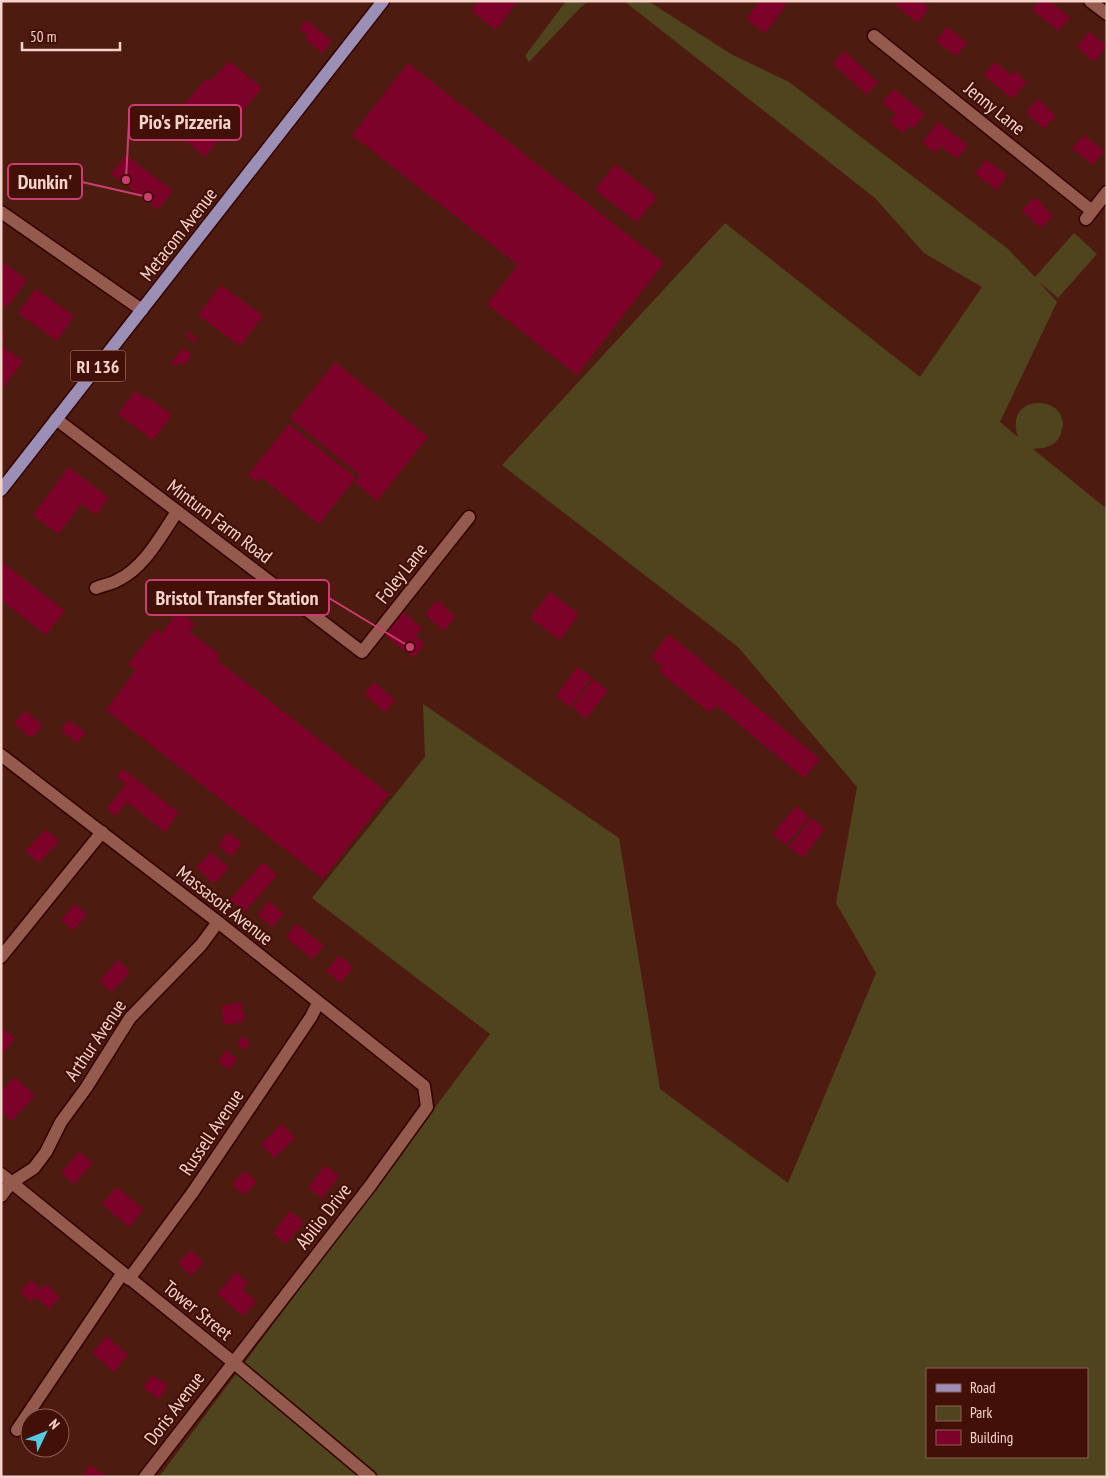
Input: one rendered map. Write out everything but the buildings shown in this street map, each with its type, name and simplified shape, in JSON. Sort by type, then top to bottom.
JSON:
[{"type":"main road","name":"Metacom Avenue","points":[[1,490],[383,1]]},
{"type":"street","points":[[1090,1],[1107,14]]},
{"type":"street","name":"Jenny Lane","points":[[874,36],[1089,215],[1107,192]]},
{"type":"street","points":[[1,212],[142,310]]},
{"type":"street","name":"Minturn Farm Road","points":[[56,419],[362,652]]},
{"type":"street","points":[[96,588],[118,580],[144,558],[177,512]]},
{"type":"street","name":"Foley Lane","points":[[362,652],[469,517]]},
{"type":"street","name":"Massasoit Avenue","points":[[1,756],[218,922],[424,1086]]},
{"type":"street","points":[[1,957],[102,832]]},
{"type":"street","name":"Arthur Avenue","points":[[1,1196],[11,1183],[34,1168],[46,1152],[61,1122],[86,1088],[130,1018],[201,945],[218,922]]},
{"type":"street","name":"Russell Avenue","points":[[17,1430],[126,1276],[193,1192],[312,1018],[318,1003]]},
{"type":"street","name":"Abilio Drive","points":[[232,1362],[370,1186],[427,1107],[424,1086]]},
{"type":"street","name":"Tower Street","points":[[1,1174],[370,1477]]},
{"type":"street","name":"Doris Avenue","points":[[146,1477],[232,1362]]},
{"type":"green space","points":[[566,1],[589,1],[580,8],[529,62],[525,56]]},
{"type":"green space","points":[[624,1],[648,1],[731,54],[789,82],[1008,249],[1035,277],[1074,233],[1097,254],[1058,298],[1038,281],[1057,302],[1000,422],[1018,437],[1016,422],[1020,411],[1028,405],[1039,403],[1049,405],[1058,411],[1063,420],[1059,438],[1050,446],[1033,449],[1107,509],[1107,1477],[159,1477],[490,1034],[312,898],[425,757],[423,704],[619,838],[660,1089],[788,1183],[876,973],[836,903],[857,787],[738,647],[502,465],[725,223],[920,377],[982,287],[924,253],[875,198]]},
{"type":"place","name":"Pio's Pizzeria","points":[[126,180]]},
{"type":"place","name":"Dunkin'","points":[[148,197]]},
{"type":"place","name":"Bristol Transfer Station","points":[[410,647]]}]
